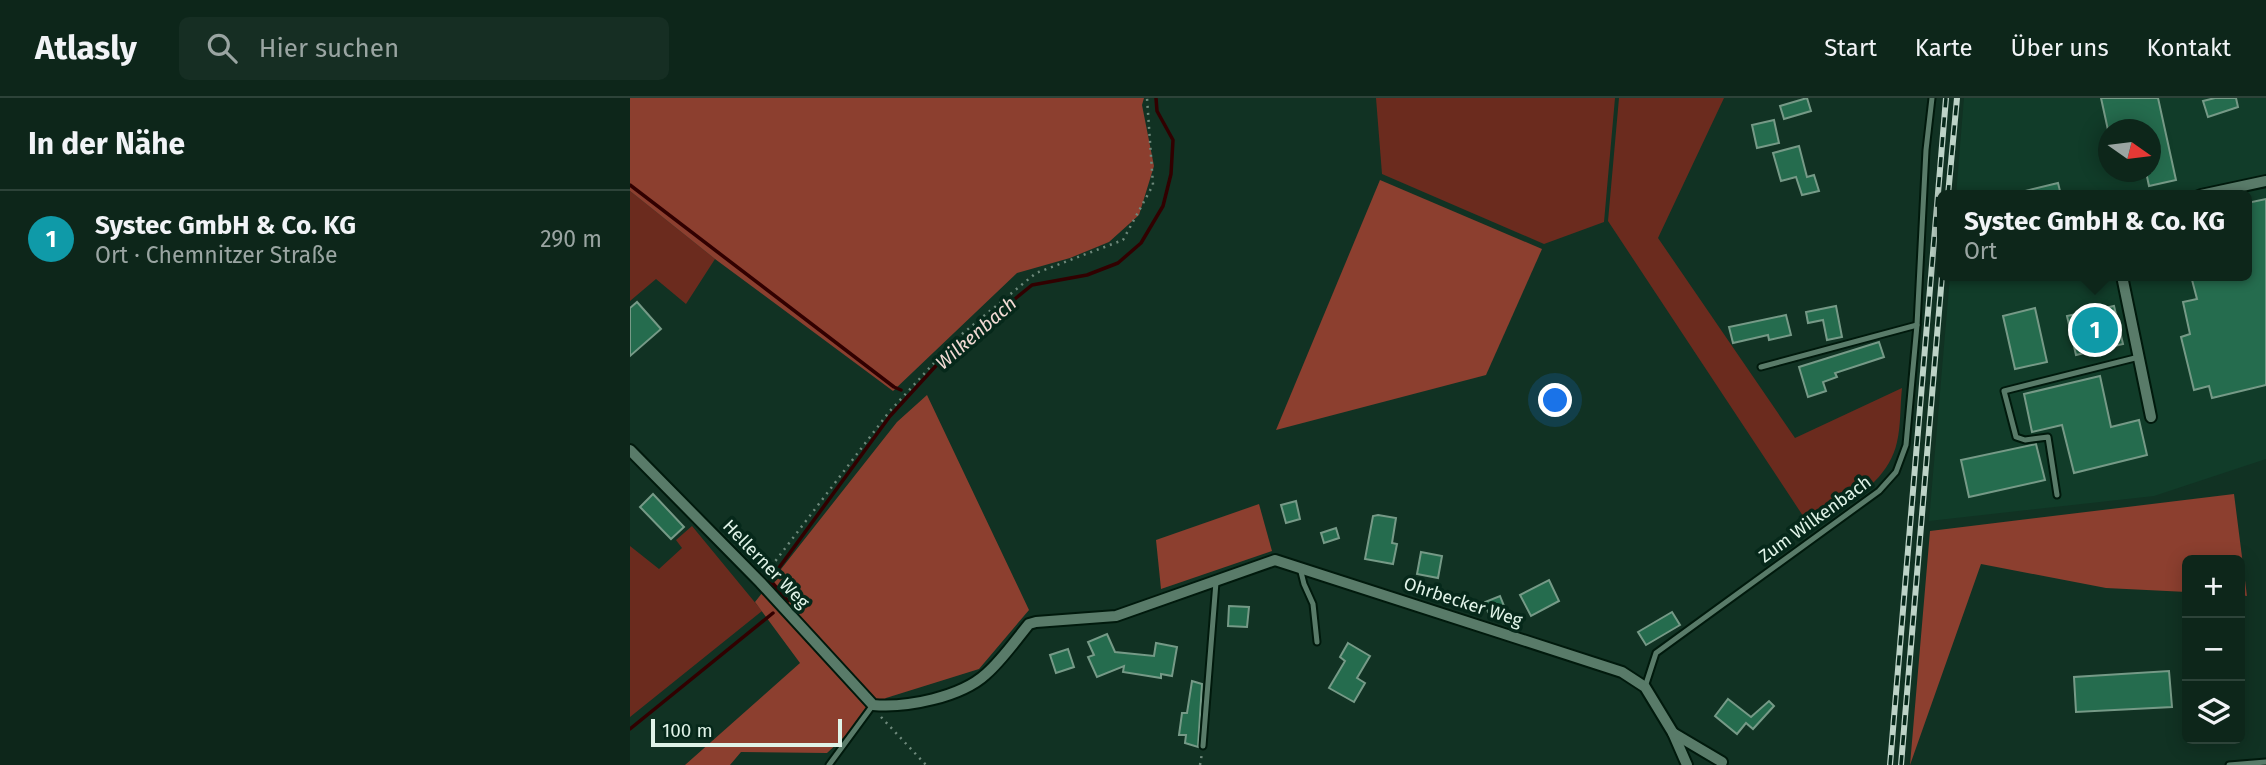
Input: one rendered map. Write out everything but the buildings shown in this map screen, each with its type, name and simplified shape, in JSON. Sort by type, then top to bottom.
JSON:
[{"type":"street","points":[[2224,190],[2266,181]]},
{"type":"street","points":[[2123,281],[2151,417]]},
{"type":"street","name":"Hellerner Weg","points":[[630,450],[760,582],[873,705]]},
{"type":"street","name":"Ohrbecker Weg","points":[[873,705],[892,707],[931,699],[973,684],[988,673],[1029,624],[1116,616],[1275,559],[1622,672],[1645,687],[1673,733],[1687,765]]},
{"type":"street","name":"Ohrbecker Weg","points":[[1673,733],[1723,764]]},
{"type":"lane","name":"Zum Wilkenbach","points":[[1645,687],[1656,653],[1662,647],[1879,491],[1896,472],[1906,445],[1932,98]]},
{"type":"lane","points":[[1761,367],[1917,325]]},
{"type":"lane","points":[[2057,495],[2048,437],[2025,440],[2016,437],[2004,391],[2139,358]]},
{"type":"lane","points":[[1300,568],[1313,604],[1317,642]]},
{"type":"lane","points":[[1203,746],[1216,579]]},
{"type":"lane","points":[[829,765],[873,705]]},
{"type":"lane","points":[[2229,765],[2266,762]]},
{"type":"path","points":[[760,582],[889,412],[956,339],[1036,273],[1123,240],[1153,186],[1147,98]]},
{"type":"path","points":[[873,705],[893,732],[926,765]]},
{"type":"shaded area","points":[[630,98],[1144,98],[1142,105],[1154,166],[1139,215],[1109,242],[1070,258],[1017,273],[893,391],[715,259],[630,191]]},
{"type":"shaded area","points":[[1376,98],[1615,98],[1604,222],[1544,244],[1382,174]]},
{"type":"shaded area","points":[[1619,98],[1724,98],[1658,238],[1795,438],[1902,388],[1897,442],[1884,470],[1863,492],[1811,528],[1608,221]]},
{"type":"shaded area","points":[[1964,98],[2266,98],[2266,459],[2154,496],[1929,521],[1950,281],[2252,281],[2252,190],[1956,190]]},
{"type":"shaded area","points":[[1380,180],[1542,249],[1486,375],[1276,430]]},
{"type":"shaded area","points":[[630,191],[715,259],[686,304],[656,279],[630,301]]},
{"type":"shaded area","points":[[927,395],[1029,610],[979,669],[886,698],[827,753],[741,752],[730,765],[685,765],[800,663],[755,602],[897,422]]},
{"type":"shaded area","points":[[2234,494],[2242,555],[2182,555],[2182,592],[2106,588],[1981,564],[1910,765],[1930,531]]},
{"type":"shaded area","points":[[1259,504],[1272,551],[1161,589],[1156,540]]},
{"type":"shaded area","points":[[692,526],[762,611],[630,717],[630,546],[659,569],[682,548],[676,540]]},
{"type":"waterway","name":"Wilkenbach","points":[[788,601],[770,580],[890,416],[944,357],[1032,285],[1087,275],[1118,263],[1141,243],[1163,206],[1171,174],[1173,140],[1157,111],[1156,98]]},
{"type":"waterway","points":[[630,185],[901,390]]},
{"type":"waterway","name":"Wilkenbach","points":[[630,729],[773,613]]},
{"type":"railway","points":[[1938,190],[1946,98]]},
{"type":"railway","points":[[1948,190],[1957,98]]},
{"type":"railway","points":[[1890,765],[1937,205]]},
{"type":"railway","points":[[1901,765],[1942,281]]},
{"type":"place","name":"Systec GmbH & Co. KG","points":[[2095,330]]}]
